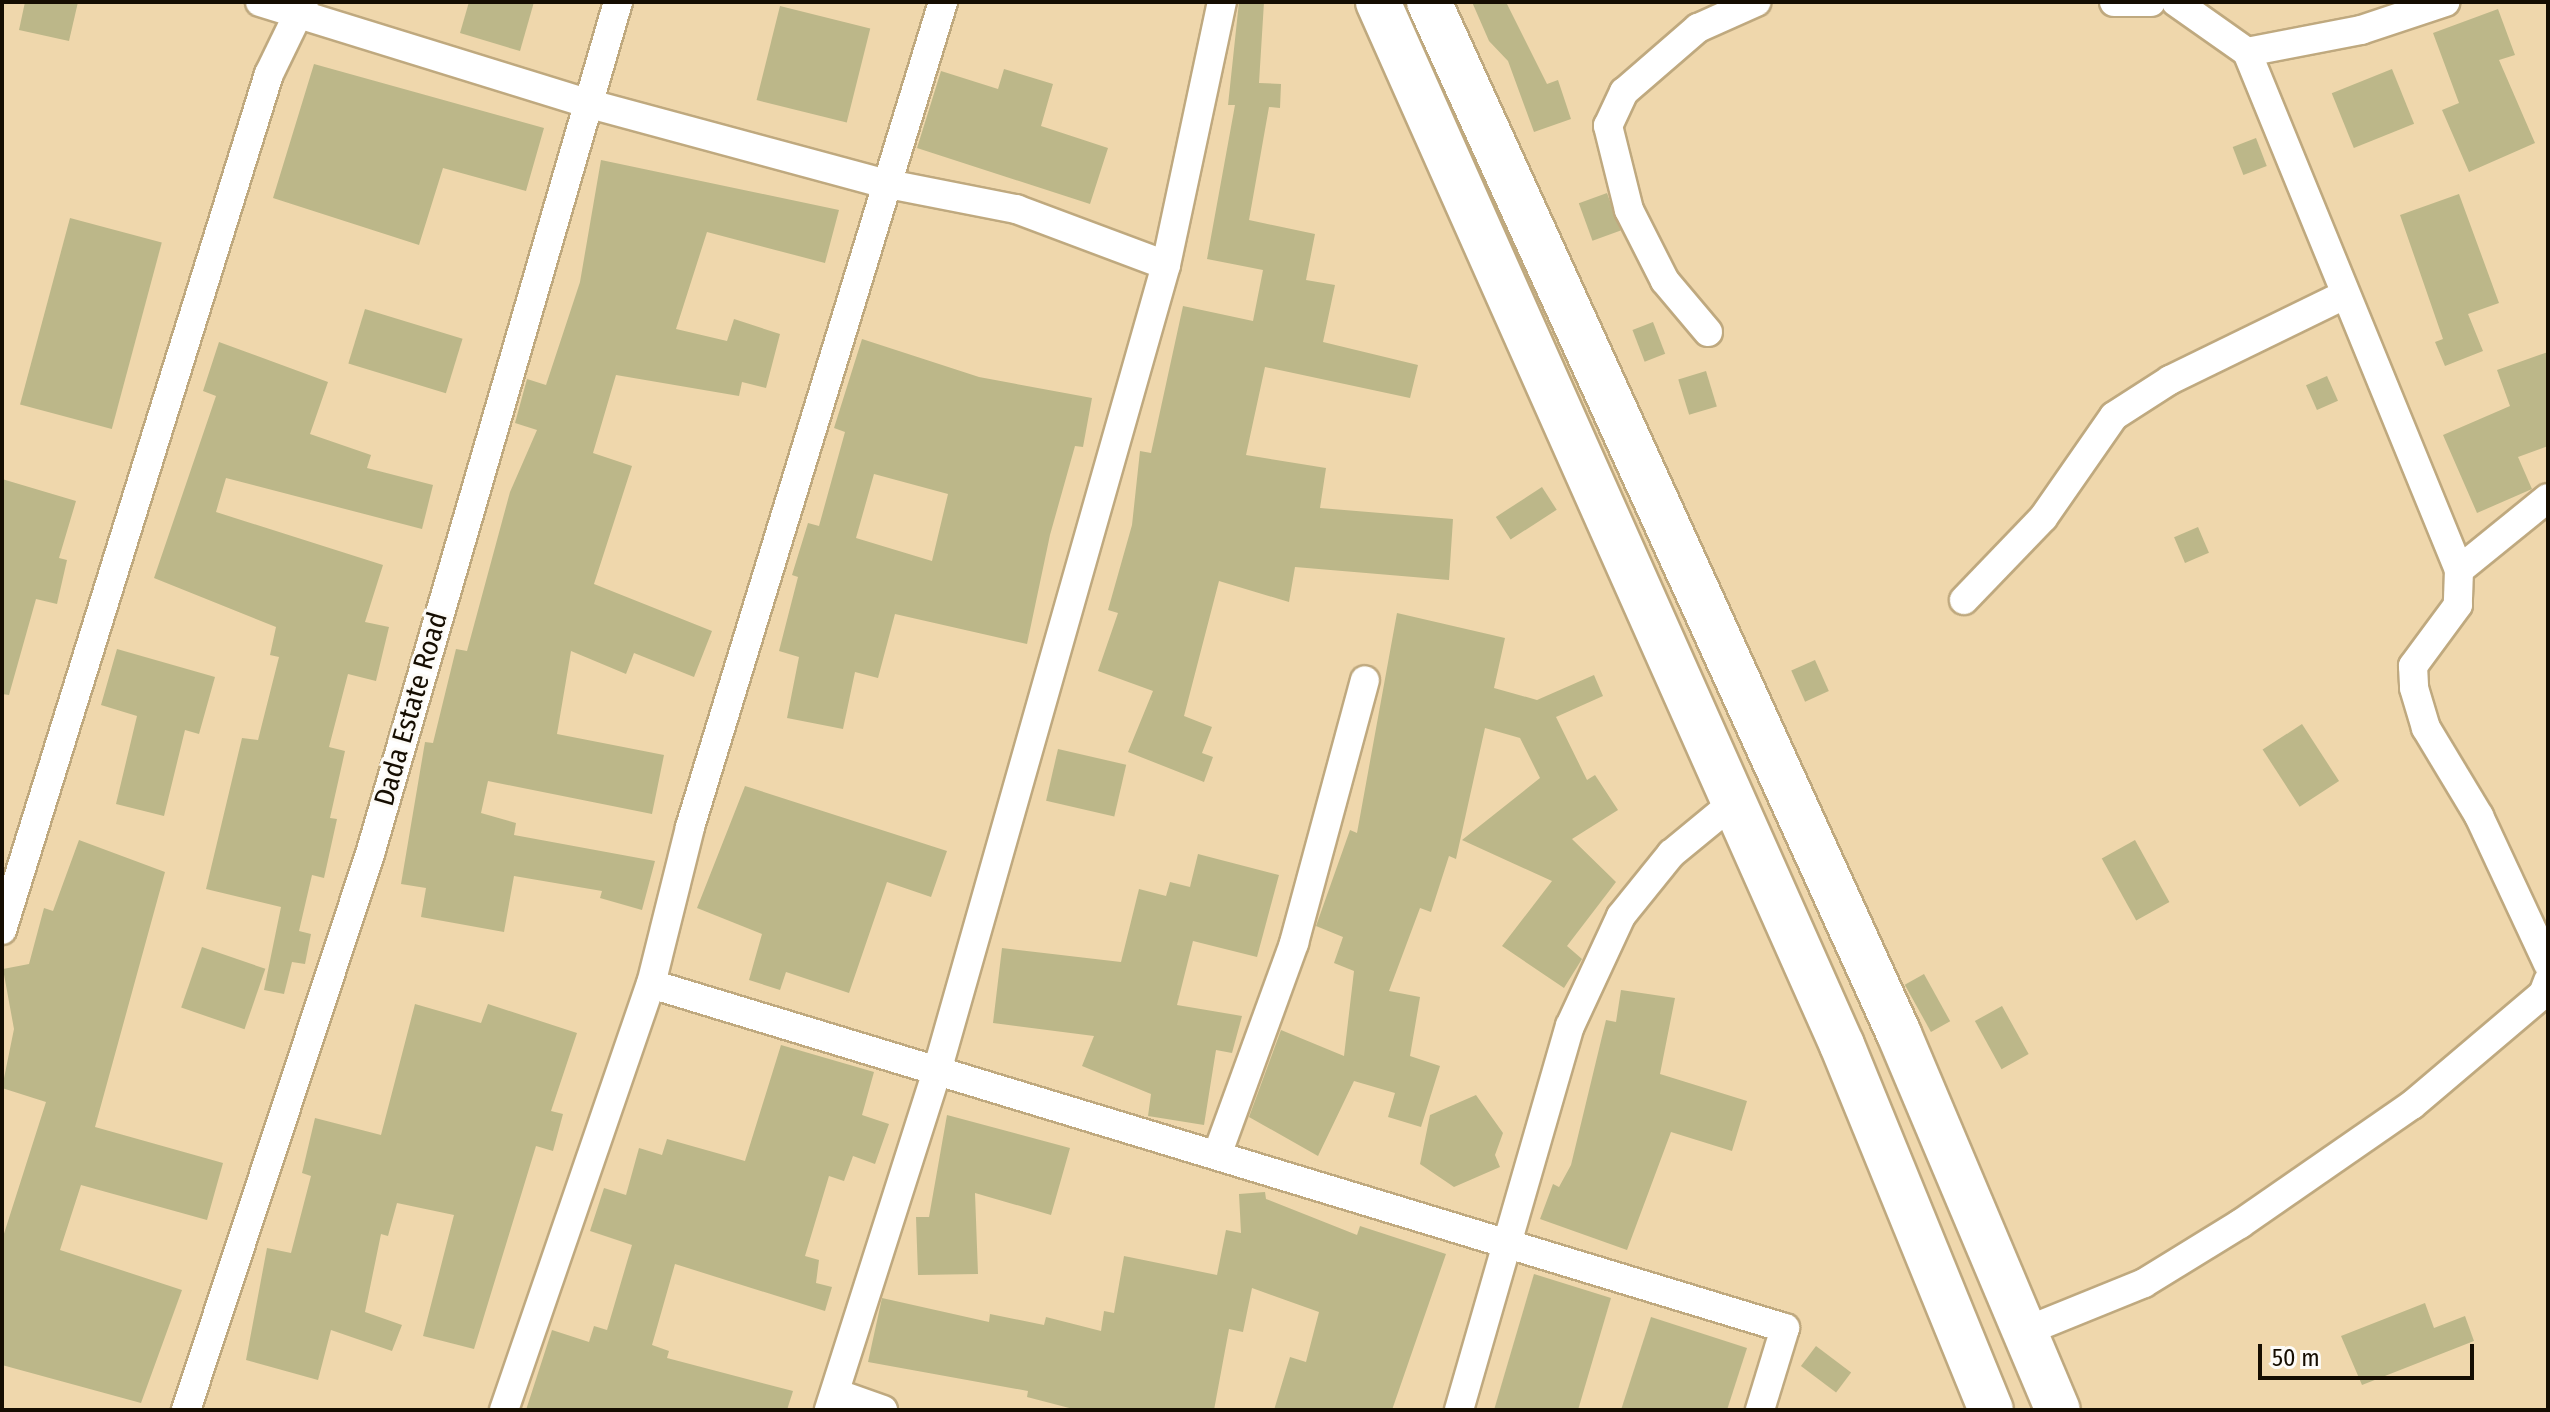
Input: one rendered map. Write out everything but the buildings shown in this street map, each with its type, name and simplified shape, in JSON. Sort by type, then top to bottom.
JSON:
[{"type":"highway","points":[[1378,2],[1734,802],[1991,1410]]},
{"type":"highway","points":[[1429,2],[2026,1331],[2058,1410]]},
{"type":"street","points":[[260,2],[302,8],[586,103],[883,183],[1016,209],[1166,265]]},
{"type":"street","name":"Dada Estate Road","points":[[186,1410],[370,854],[586,103],[618,2]]},
{"type":"street","points":[[504,1410],[651,984],[690,827],[883,183],[943,2]]},
{"type":"street","points":[[883,1410],[832,1401],[937,1071],[1166,265],[1222,2]]},
{"type":"street","points":[[1708,332],[1665,281],[1629,210],[1608,126],[1624,92],[1698,28],[1756,2]]},
{"type":"street","points":[[2114,2],[2151,2]]},
{"type":"street","points":[[2176,2],[2247,52],[2342,296],[2459,570],[2458,605],[2413,666],[2414,688],[2426,728],[2479,816],[2548,964]]},
{"type":"street","points":[[2247,52],[2361,30],[2445,2]]},
{"type":"street","points":[[2,930],[269,74],[302,8]]},
{"type":"street","points":[[1964,600],[2043,518],[2114,416],[2170,380],[2342,296]]},
{"type":"street","points":[[2459,570],[2548,498]]},
{"type":"street","points":[[1217,1155],[1294,943],[1365,680]]},
{"type":"street","points":[[1459,1410],[1570,1026],[1621,916],[1671,854],[1734,802]]},
{"type":"street","points":[[2026,1331],[2144,1283],[2240,1224],[2412,1105],[2543,994],[2548,981]]},
{"type":"street","points":[[651,984],[1510,1241],[1785,1328],[1760,1410]]}]
